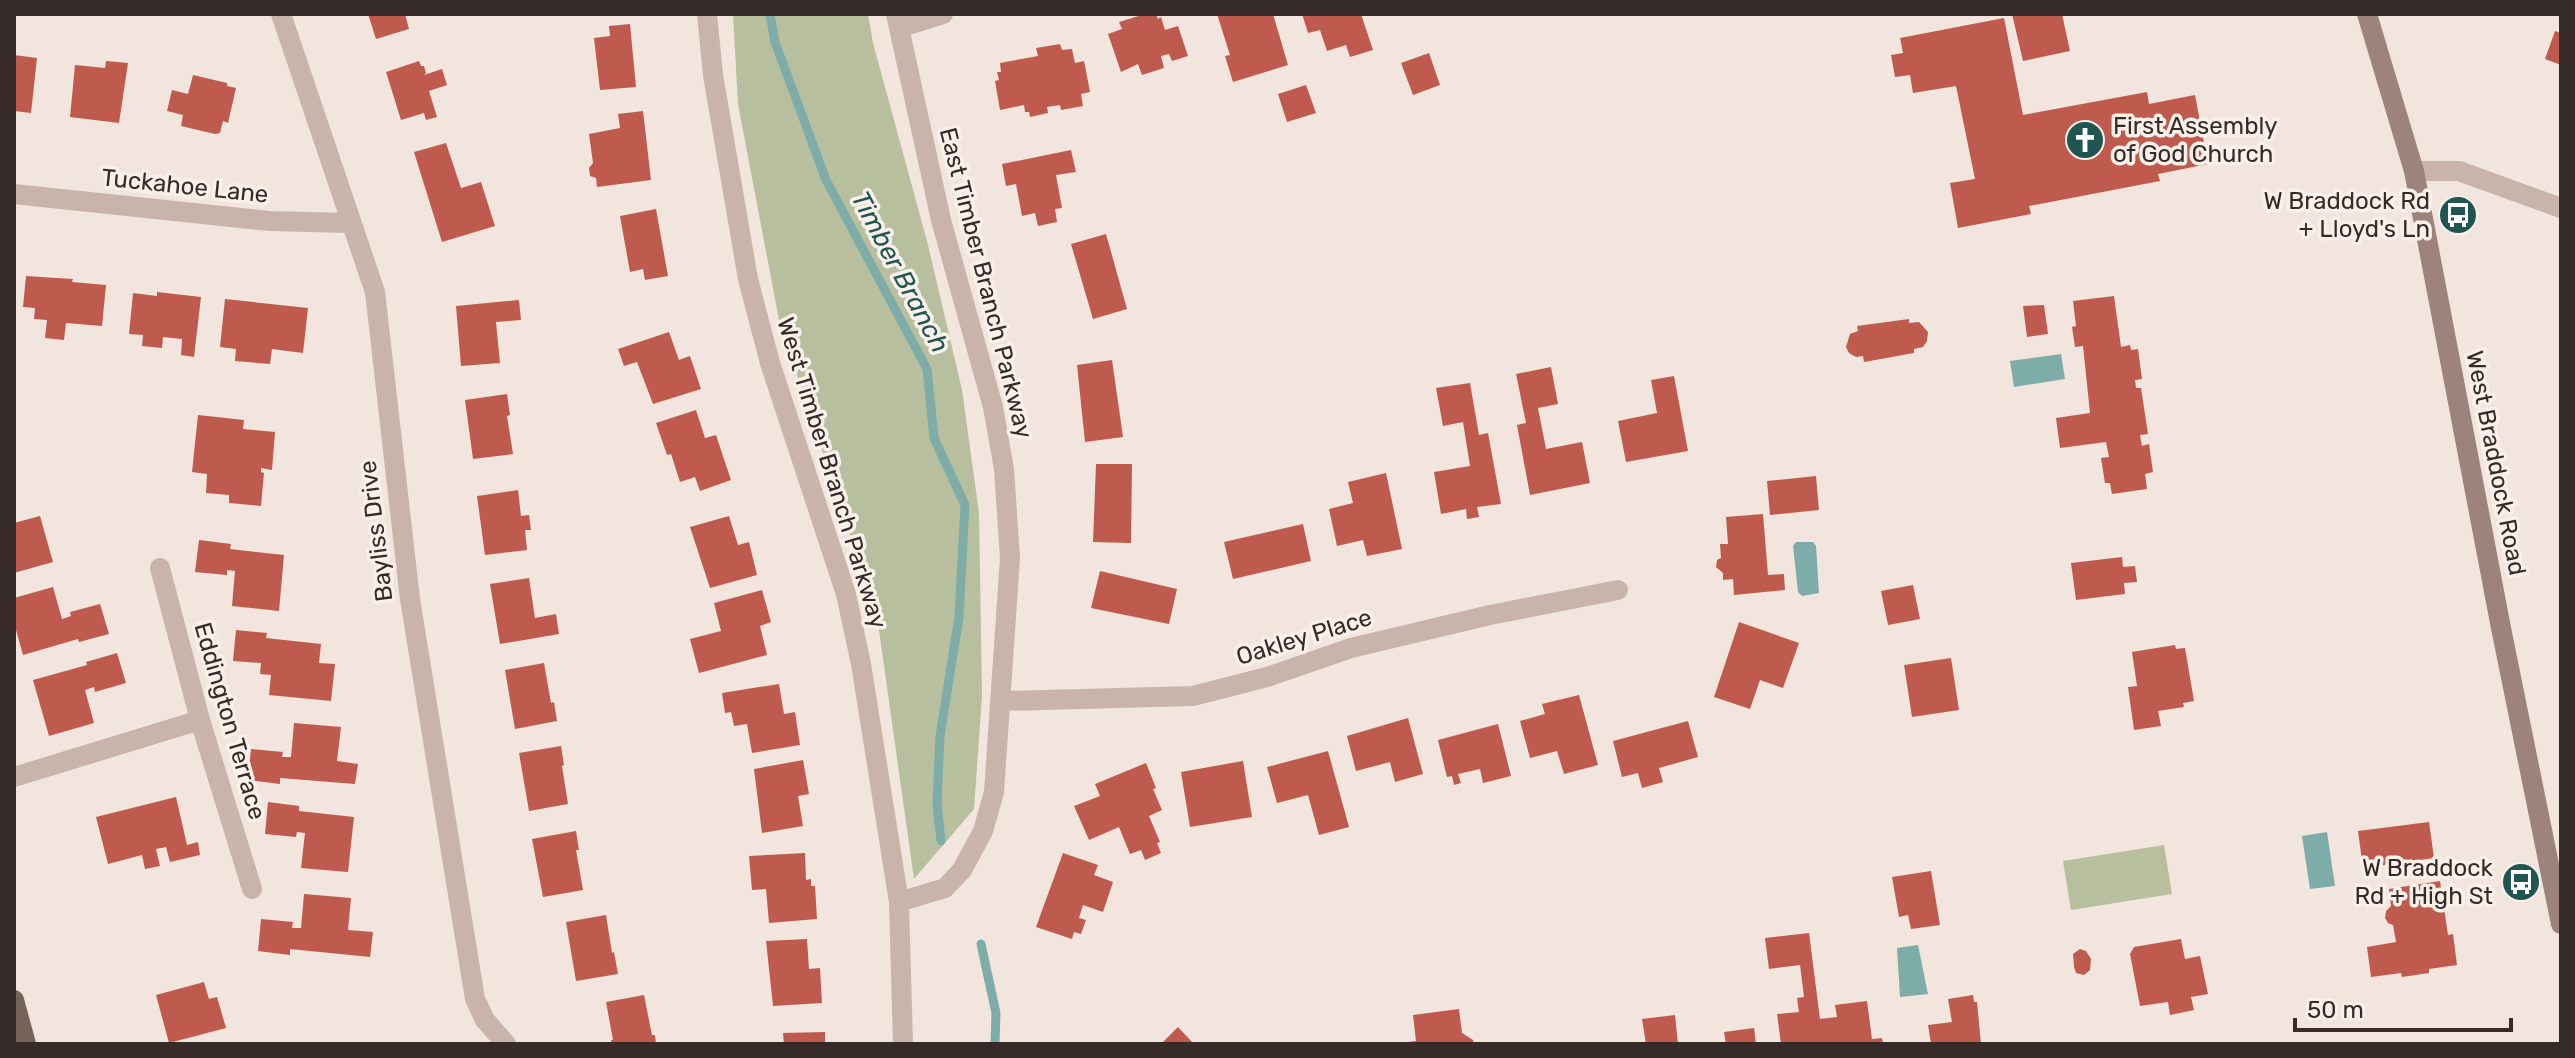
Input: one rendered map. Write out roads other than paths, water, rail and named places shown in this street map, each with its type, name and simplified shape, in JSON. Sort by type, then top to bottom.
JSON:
[{"type":"main road","name":"West Braddock Road","points":[[2367,14],[2414,171],[2561,924]]},
{"type":"main road","points":[[14,1000],[26,1044]]},
{"type":"street","name":"Bayliss Drive","points":[[281,14],[375,292],[410,599],[475,999],[485,1020],[506,1044]]},
{"type":"street","name":"West Timber Branch Parkway","points":[[707,14],[713,75],[748,279],[770,363],[846,594],[861,664],[899,902],[903,1044]]},
{"type":"street","points":[[897,21],[943,14]]},
{"type":"street","name":"East Timber Branch Parkway","points":[[897,21],[941,220],[993,407],[1004,469],[1010,558],[994,792],[983,831],[962,870],[945,888],[899,902]]},
{"type":"street","points":[[2414,171],[2459,171],[2561,208]]},
{"type":"street","name":"Tuckahoe Lane","points":[[14,194],[269,221],[350,223]]},
{"type":"street","name":"Eddington Terrace","points":[[160,568],[200,720],[252,889]]},
{"type":"street","name":"Oakley Place","points":[[1002,701],[1193,696],[1267,677],[1351,648],[1490,615],[1618,590]]},
{"type":"street","points":[[14,777],[200,720]]},
{"type":"water","points":[[2061,354],[2065,379],[2014,387],[2010,361]]},
{"type":"water","points":[[1796,542],[1813,542],[1816,546],[1819,593],[1802,596],[1798,592],[1793,546]]},
{"type":"water","points":[[2327,832],[2335,886],[2310,889],[2302,836]]},
{"type":"water","points":[[1918,945],[1928,994],[1900,997],[1897,948]]},
{"type":"waterway","name":"Timber Branch","points":[[770,14],[775,42],[826,180],[927,369],[934,438],[965,505],[959,617],[940,736],[937,804],[941,841]]},
{"type":"waterway","name":"Timber Branch","points":[[981,944],[996,1013],[995,1044]]},
{"type":"place","name":"First Assembly of God Church","points":[[2085,140]]},
{"type":"place","name":"W Braddock Rd + Lloyd's Ln","points":[[2458,215]]},
{"type":"place","name":"W Braddock Rd + High St","points":[[2521,882]]}]
